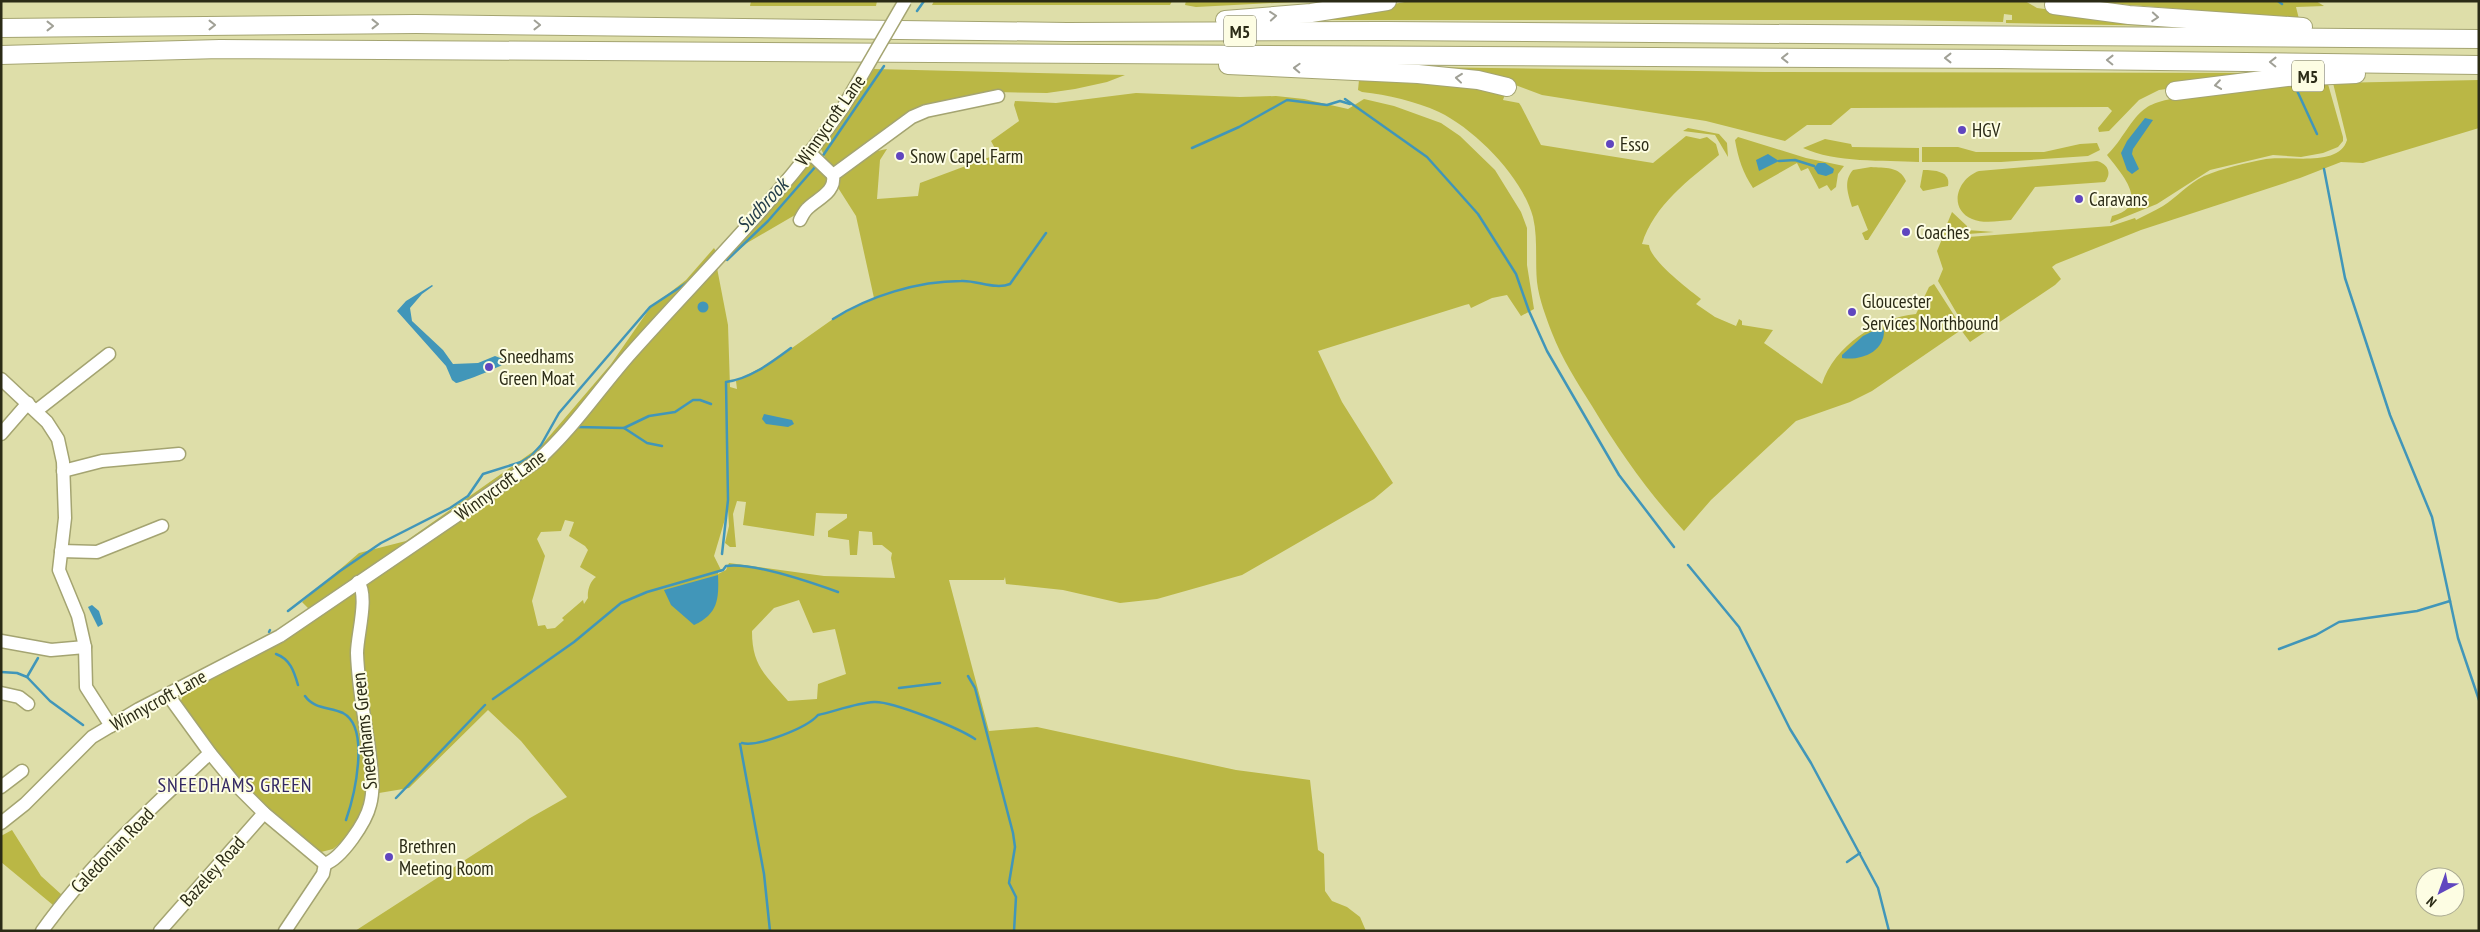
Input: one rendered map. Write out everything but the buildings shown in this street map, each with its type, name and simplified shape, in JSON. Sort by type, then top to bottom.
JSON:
[{"type":"highway","name":"M5","points":[[1138,30],[1311,12],[1387,1]]},
{"type":"highway","name":"M5","points":[[2054,5],[2129,16],[2338,28],[2393,38]]},
{"type":"highway","name":"M5","points":[[1,28],[416,24],[1067,32],[1138,30],[2479,39]]},
{"type":"highway","name":"M5","points":[[1,55],[220,49],[2001,58],[2479,64]]},
{"type":"highway","name":"M5","points":[[1138,54],[1202,64],[1418,74],[1478,80],[1506,87]]},
{"type":"highway","name":"M5","points":[[2175,90],[2287,77],[2395,72],[2441,64]]},
{"type":"street","name":"Winnycroft Lane","points":[[1,823],[25,804],[92,737],[280,636],[504,486],[546,454],[571,427],[630,354],[776,194],[810,153],[844,106],[905,1]]},
{"type":"street","points":[[800,220],[807,209],[823,198],[832,183],[833,175],[912,117],[926,111],[998,96]]},
{"type":"street","points":[[810,153],[833,175]]},
{"type":"street","points":[[1,434],[32,407],[109,354]]},
{"type":"street","points":[[1,379],[47,422],[58,439],[63,472],[65,518],[59,570],[78,616],[85,647],[86,687],[111,726]]},
{"type":"street","points":[[63,472],[102,461],[179,454]]},
{"type":"street","points":[[61,551],[97,552],[162,526]]},
{"type":"street","name":"Sneedhams Green","points":[[325,864],[333,860],[354,835],[366,818],[371,803],[372,779],[358,673],[357,650],[364,593],[358,582]]},
{"type":"street","points":[[1,641],[51,650],[85,647]]},
{"type":"street","points":[[1,694],[19,697],[28,704]]},
{"type":"street","points":[[168,695],[210,753],[264,813],[325,864],[323,874],[285,931]]},
{"type":"street","name":"Caledonian Road","points":[[42,931],[67,897],[124,834],[210,753]]},
{"type":"street","points":[[1,787],[22,770]]},
{"type":"street","name":"Bazeley Road","points":[[160,931],[264,813]]},
{"type":"shaded area","points":[[751,1],[877,1],[876,6],[750,6]]},
{"type":"shaded area","points":[[934,1],[1172,1],[1170,5],[932,5]]},
{"type":"shaded area","points":[[1186,1],[1313,1],[1196,7],[1185,5]]},
{"type":"shaded area","points":[[1410,1],[2025,1],[2037,8],[2169,26],[2006,23],[2006,20],[2012,20],[2012,15],[2004,14],[2003,22],[1902,20],[1308,20]]},
{"type":"shaded area","points":[[2082,1],[2316,1],[2324,6],[2296,7],[2299,19]]},
{"type":"shaded area","points":[[1419,67],[1765,72],[2287,73],[2159,90],[2139,100],[2109,131],[2099,132],[2098,128],[2112,111],[2108,107],[1851,108],[1831,125],[1807,125],[1785,141],[1706,121],[1542,95],[1510,83]]},
{"type":"shaded area","points":[[874,69],[1125,75],[1107,82],[1075,89],[1047,93],[996,92],[941,104],[834,167],[828,163],[821,149]]},
{"type":"shaded area","points":[[1359,80],[1473,87],[1505,94],[1503,100],[1519,103],[1541,145],[1653,163],[1686,136],[1700,139],[1707,137],[1716,144],[1719,155],[1664,205],[1655,217],[1642,244],[1649,245],[1662,266],[1701,299],[1696,304],[1715,317],[1736,326],[1739,319],[1742,321],[1742,325],[1773,330],[1764,343],[1822,384],[1828,370],[1847,346],[1859,336],[1887,321],[1916,314],[1929,287],[1934,284],[1961,326],[1963,324],[1938,281],[1943,269],[1937,251],[1942,239],[2111,226],[2135,218],[2136,220],[2157,210],[2199,179],[2219,171],[2266,159],[2311,158],[2334,154],[2342,149],[2347,140],[2333,83],[2479,80],[2479,128],[2363,163],[2341,162],[2300,178],[2141,230],[2056,264],[2052,267],[2061,279],[2055,285],[1970,342],[1961,330],[1872,391],[1850,402],[1796,421],[1711,500],[1684,531],[1623,455],[1560,352],[1541,301],[1536,274],[1533,217],[1519,186],[1496,156],[1468,130],[1453,120],[1430,108],[1411,102],[1362,92],[1358,90]]},
{"type":"shaded area","points":[[2328,84],[2343,137],[2343,141],[2338,147],[2323,153],[2301,157],[2273,155],[2210,170],[2157,204],[2110,223],[2112,216],[2124,211],[2130,205],[2132,197],[2130,188],[2107,155],[2146,108],[2159,102],[2205,93]]},
{"type":"shaded area","points":[[1136,93],[1240,97],[1276,96],[1304,99],[1348,109],[1364,99],[1394,106],[1441,123],[1460,136],[1495,170],[1521,212],[1527,228],[1527,265],[1534,309],[1521,316],[1507,295],[1492,298],[1471,308],[1469,304],[1465,305],[1318,351],[1342,402],[1393,483],[1374,499],[1242,575],[1157,599],[1120,603],[1063,590],[1006,584],[1005,577],[1004,580],[949,580],[989,731],[1037,727],[1236,770],[1310,780],[1318,850],[1324,854],[1325,891],[1332,901],[1347,907],[1360,917],[1366,931],[355,931],[530,818],[567,797],[521,741],[488,710],[409,788],[379,793],[376,789],[361,674],[369,582],[514,481],[808,163],[820,166],[830,182],[795,215],[747,243],[717,268],[728,325],[730,387],[737,389],[736,381],[775,360],[833,319],[874,298],[856,216],[835,183],[851,166],[871,153],[887,149],[880,160],[877,199],[918,196],[920,183],[998,154],[991,141],[1019,121],[1014,105],[1015,101],[1056,103]],"holes":[[[737,501],[746,502],[743,525],[814,536],[816,513],[847,514],[847,518],[828,531],[828,537],[849,540],[850,555],[857,555],[859,531],[872,532],[873,545],[882,545],[892,553],[891,558],[895,578],[824,576],[729,563],[726,570],[718,574],[718,571],[721,570],[714,556],[728,509],[729,526],[725,543],[730,547],[736,547],[733,514]],[[565,520],[574,522],[569,536],[588,550],[580,567],[596,577],[591,584],[588,598],[584,604],[583,600],[562,618],[564,620],[555,628],[547,629],[545,625],[538,626],[532,601],[545,556],[537,539],[541,532],[561,531]],[[799,600],[813,633],[835,629],[846,674],[818,684],[817,699],[788,701],[767,677],[758,662],[752,631],[774,608]]]},
{"type":"shaded area","points":[[1688,128],[1719,134],[1727,143],[1728,157],[1715,135],[1683,131]]},
{"type":"shaded area","points":[[1738,137],[1806,158],[1844,166],[1838,174],[1836,187],[1831,191],[1827,185],[1819,189],[1808,168],[1801,171],[1797,163],[1753,188],[1746,177],[1739,159],[1735,140]]},
{"type":"shaded area","points":[[1825,139],[1851,144],[1852,147],[1919,148],[1919,162],[1845,158],[1816,153],[1803,148]]},
{"type":"shaded area","points":[[2097,143],[2100,150],[2088,156],[2001,162],[1922,162],[1922,147],[1958,147],[1976,152],[2044,152],[2080,144]]},
{"type":"shaded area","points":[[2097,161],[2104,164],[2108,169],[2105,182],[2035,187],[2011,220],[1976,221],[1964,214],[1960,208],[1958,194],[1961,186],[1979,171]]},
{"type":"shaded area","points":[[1871,167],[1896,170],[1906,181],[1868,240],[1865,240],[1862,233],[1868,230],[1858,205],[1852,207],[1847,183],[1853,170]]},
{"type":"shaded area","points":[[1923,170],[1941,172],[1947,177],[1948,186],[1923,191],[1920,187]]},
{"type":"shaded area","points":[[1952,212],[1967,226],[1967,230],[1994,232],[1942,236]]},
{"type":"shaded area","points":[[714,248],[717,253],[544,449],[311,611],[302,602],[359,553],[406,541],[541,446],[611,364],[650,308],[686,280]]},
{"type":"shaded area","name":"Sneedhams Green","points":[[354,592],[356,593],[370,796],[349,836],[333,849],[321,852],[278,820],[238,781],[180,703],[184,693]]},
{"type":"shaded area","points":[[12,830],[41,876],[62,895],[53,905],[1,862],[1,836]]},
{"type":"water","points":[[2145,118],[2153,120],[2133,149],[2132,154],[2139,169],[2132,174],[2127,170],[2121,153],[2127,141]]},
{"type":"water","points":[[1768,154],[1779,161],[1759,171],[1756,160]]},
{"type":"water","points":[[1818,163],[1825,163],[1834,169],[1833,173],[1826,176],[1818,174],[1814,168]]},
{"type":"water","points":[[432,285],[410,308],[412,321],[443,350],[453,364],[478,363],[495,356],[508,361],[467,380],[456,383],[452,380],[446,366],[397,311],[406,301]]},
{"type":"water","points":[[703,301],[709,307],[703,313],[697,307]]},
{"type":"water","points":[[1881,327],[1884,331],[1883,338],[1876,350],[1857,358],[1842,358],[1842,355],[1863,336]]},
{"type":"water","points":[[764,414],[792,420],[794,424],[788,427],[766,424],[762,419]]},
{"type":"water","points":[[718,575],[718,591],[715,605],[708,616],[694,625],[671,605],[664,590]]},
{"type":"water","points":[[92,605],[99,611],[103,624],[98,627],[88,607]]},
{"type":"waterway","name":"Sudbrook","points":[[917,11],[924,1]]},
{"type":"waterway","points":[[2278,1],[2282,4]]},
{"type":"waterway","name":"Sudbrook","points":[[822,157],[884,66]]},
{"type":"waterway","points":[[2294,84],[2317,134]]},
{"type":"waterway","points":[[1345,99],[1427,157],[1478,214],[1516,274],[1529,311],[1547,351],[1619,475],[1674,547]]},
{"type":"waterway","points":[[1192,148],[1239,127],[1287,100],[1327,105],[1340,101],[1350,104]]},
{"type":"waterway","points":[[1779,161],[1795,160],[1814,166]]},
{"type":"waterway","name":"Sudbrook","points":[[727,260],[768,221],[816,166]]},
{"type":"waterway","points":[[2324,169],[2345,278],[2390,415],[2432,517],[2458,638],[2479,700]]},
{"type":"waterway","points":[[833,319],[862,303],[911,287],[961,281],[998,286],[1010,284],[1046,233]]},
{"type":"waterway","points":[[288,611],[340,571],[381,543],[450,508],[468,496],[483,474],[521,462],[531,456],[541,445],[559,413],[650,307],[688,282]]},
{"type":"waterway","points":[[722,554],[728,500],[726,382],[752,374],[791,348]]},
{"type":"waterway","points":[[624,428],[649,416],[675,412],[693,400],[700,400],[711,404]]},
{"type":"waterway","points":[[576,427],[624,428],[647,443],[662,446]]},
{"type":"waterway","points":[[1688,565],[1739,627],[1790,729],[1811,763],[1878,888],[1889,931]]},
{"type":"waterway","points":[[493,699],[574,642],[621,603],[647,592],[723,570],[726,566],[766,570],[838,592]]},
{"type":"waterway","points":[[2279,649],[2316,635],[2339,622],[2417,611],[2450,601]]},
{"type":"waterway","points":[[276,654],[288,662],[298,685]]},
{"type":"waterway","points":[[27,677],[38,658]]},
{"type":"waterway","points":[[1,672],[17,673],[27,677],[50,701],[83,725]]},
{"type":"waterway","points":[[968,676],[975,688],[1013,833],[1015,847],[1009,883],[1016,897],[1014,931]]},
{"type":"waterway","points":[[899,688],[940,683]]},
{"type":"waterway","points":[[305,696],[317,706],[343,713],[351,721],[356,733],[358,764],[353,796],[346,820]]},
{"type":"waterway","points":[[742,743],[770,739],[793,731],[818,715],[853,705],[874,702],[895,706],[925,716],[955,728],[975,739]]},
{"type":"waterway","points":[[396,798],[485,705]]},
{"type":"waterway","points":[[740,744],[764,874],[770,931]]},
{"type":"waterway","points":[[1847,862],[1860,853]]},
{"type":"place","name":"HGV","points":[[1962,130]]},
{"type":"place","name":"Esso","points":[[1610,144]]},
{"type":"place","name":"Snow Capel Farm","points":[[900,156]]},
{"type":"place","name":"Caravans","points":[[2079,199]]},
{"type":"place","name":"Coaches","points":[[1906,232]]},
{"type":"place","name":"Gloucester Services Northbound","points":[[1852,312]]},
{"type":"place","name":"Sneedhams Green Moat","points":[[489,367]]},
{"type":"place","name":"Brethren Meeting Room","points":[[389,857]]},
{"type":"district","name":"SNEEDHAMS GREEN","points":[[235,785]]}]
